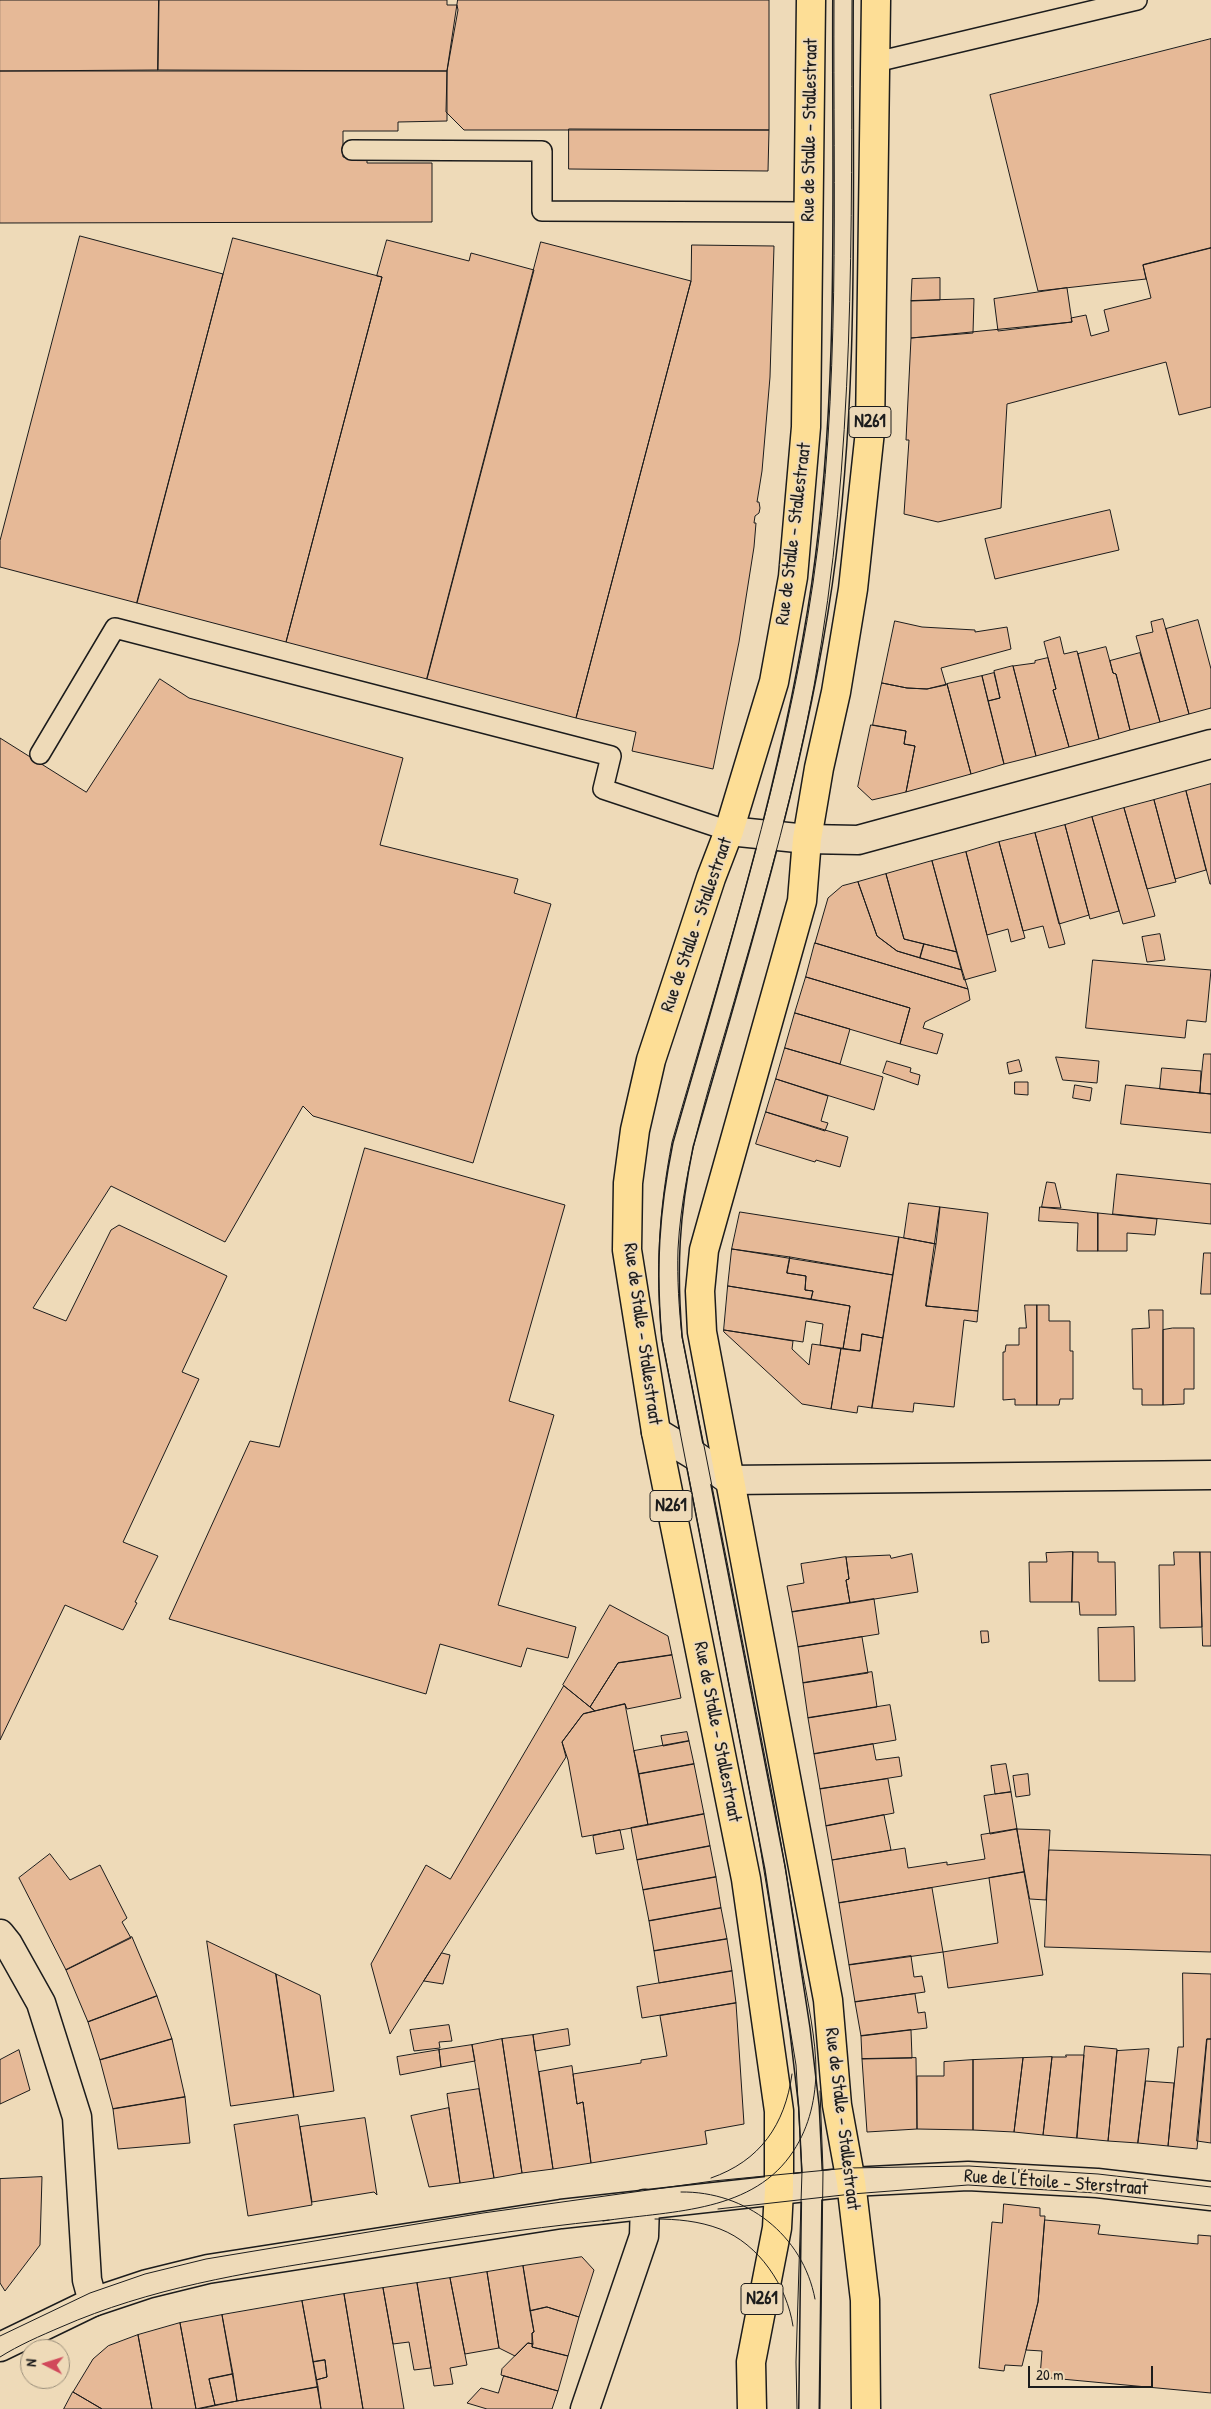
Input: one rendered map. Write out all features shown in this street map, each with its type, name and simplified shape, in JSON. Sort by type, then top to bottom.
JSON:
[{"type":"main road","name":"Rue de Stalle - Stallestraat","points":[[752,2409],[751,2362],[777,2228],[779,2111],[746,1879],[656,1432],[627,1250],[628,1183],[634,1130],[651,1060],[711,878],[730,831],[774,682],[793,577],[806,427],[811,0]]},
{"type":"main road","name":"Rue de Stalle - Stallestraat","points":[[866,2409],[865,2300],[851,2182],[837,2105],[828,2000],[702,1332],[700,1291],[704,1250],[802,901],[807,839],[819,768],[836,692],[853,589],[870,431],[876,0]]},
{"type":"street","points":[[730,831],[807,839],[858,840],[1211,744]]},
{"type":"street","points":[[656,1432],[694,1455],[729,1480],[1211,1475]]},
{"type":"street","points":[[0,1934],[8,1944],[41,2003],[77,2117],[87,2280],[93,2302]]},
{"type":"street","name":"Rue de l'Étoile - Sterstraat","points":[[0,2347],[93,2302],[147,2284],[250,2262],[485,2224],[645,2204],[851,2182],[968,2176],[1097,2183],[1211,2196]]},
{"type":"street","points":[[585,2409],[644,2236],[645,2204]]},
{"type":"lane","name":"Rue de Stalle - Stallestraat","points":[[809,2409],[812,2186],[810,2107],[775,1868],[672,1338],[668,1289],[668,1245],[682,1145],[771,835],[804,687],[822,583],[837,429],[841,316],[843,0]]},
{"type":"lane","points":[[876,62],[1137,0]]},
{"type":"lane","points":[[352,150],[542,151],[542,210],[809,212]]},
{"type":"lane","points":[[40,754],[115,628],[611,756],[602,789],[730,831]]},
{"type":"building","points":[[0,0],[159,0],[158,70],[0,71]]},
{"type":"building","points":[[159,0],[447,0],[447,5],[457,5],[458,10],[447,71],[158,70]]},
{"type":"building","points":[[458,0],[769,0],[769,130],[464,130],[446,112],[447,71]]},
{"type":"building","points":[[1211,39],[1211,248],[1143,265],[1146,279],[1038,291],[990,95]]},
{"type":"building","points":[[0,71],[447,71],[447,121],[398,122],[398,131],[343,131],[343,157],[367,159],[367,163],[432,163],[432,222],[0,223]]},
{"type":"building","points":[[569,129],[769,130],[768,171],[569,169]]},
{"type":"building","points":[[80,236],[223,274],[137,603],[0,567],[0,541]]},
{"type":"building","points":[[233,238],[382,277],[286,642],[137,603]]},
{"type":"building","points":[[387,240],[469,261],[471,253],[534,270],[427,679],[286,642],[382,277],[377,276]]},
{"type":"building","points":[[541,242],[691,281],[576,718],[427,679]]},
{"type":"building","points":[[692,245],[774,246],[770,377],[762,471],[757,502],[759,502],[760,508],[759,513],[755,516],[754,547],[739,642],[713,769],[632,751],[636,732],[576,718],[691,281]]},
{"type":"building","points":[[1211,248],[1211,407],[1179,415],[1166,362],[1007,404],[1001,508],[938,522],[904,514],[909,440],[906,440],[911,338],[1072,322],[1071,318],[1086,315],[1091,336],[1109,331],[1104,310],[1151,298],[1143,265]]},
{"type":"building","points":[[940,278],[940,300],[911,301],[912,279]]},
{"type":"building","points":[[1067,288],[1072,322],[998,331],[994,299]]},
{"type":"building","points":[[974,299],[973,333],[911,338],[911,301]]},
{"type":"building","points":[[1110,510],[1119,550],[995,579],[985,539]]},
{"type":"building","points":[[1163,619],[1189,714],[1160,722],[1136,636],[1153,632],[1151,622]]},
{"type":"building","points":[[1198,620],[1211,669],[1211,708],[1189,714],[1166,629]]},
{"type":"building","points":[[895,621],[922,627],[975,630],[975,632],[1007,627],[1011,649],[941,668],[946,685],[927,689],[907,688],[882,683]]},
{"type":"building","points":[[1060,637],[1064,654],[1077,651],[1099,739],[1069,747],[1053,690],[1056,689],[1044,642]]},
{"type":"building","points":[[1106,647],[1113,673],[1116,674],[1130,730],[1099,739],[1078,654]]},
{"type":"building","points":[[1140,653],[1160,722],[1130,730],[1116,674],[1113,673],[1110,661]]},
{"type":"building","points":[[1048,658],[1056,689],[1053,690],[1069,747],[1036,756],[1013,666],[1035,663],[1035,661]]},
{"type":"building","points":[[1013,666],[1036,756],[1004,764],[988,701],[1000,698],[994,671]]},
{"type":"building","points":[[994,673],[1000,698],[988,701],[982,676]]},
{"type":"building","points":[[982,676],[1004,764],[971,774],[947,684]]},
{"type":"building","points":[[160,679],[189,698],[403,758],[380,845],[518,879],[514,893],[551,904],[473,1163],[313,1116],[303,1106],[225,1242],[111,1186],[33,1308],[66,1321],[111,1230],[119,1225],[227,1276],[182,1372],[199,1379],[123,1542],[158,1556],[135,1602],[137,1603],[123,1630],[65,1605],[0,1740],[0,738],[86,792]]},
{"type":"building","points":[[882,683],[907,688],[927,689],[947,684],[971,774],[906,792],[915,746],[904,744],[906,731],[873,725]]},
{"type":"building","points":[[871,725],[906,731],[904,744],[915,746],[906,792],[872,800],[858,787]]},
{"type":"building","points":[[1211,784],[1211,884],[1210,884],[1186,791]]},
{"type":"building","points":[[1186,791],[1206,870],[1175,879],[1154,800]]},
{"type":"building","points":[[1154,800],[1176,882],[1147,889],[1124,808]]},
{"type":"building","points":[[1124,808],[1155,916],[1123,924],[1092,817]]},
{"type":"building","points":[[1092,817],[1119,911],[1090,919],[1065,825]]},
{"type":"building","points":[[1065,825],[1089,915],[1059,924],[1035,833]]},
{"type":"building","points":[[1035,833],[1065,944],[1049,948],[1043,926],[1023,931],[999,842]]},
{"type":"building","points":[[999,842],[1025,938],[1011,942],[1008,929],[987,935],[966,852]]},
{"type":"building","points":[[966,852],[996,971],[964,980],[932,861]]},
{"type":"building","points":[[932,861],[957,952],[904,939],[886,874]]},
{"type":"building","points":[[886,874],[904,939],[924,944],[920,958],[897,951],[877,936],[858,882]]},
{"type":"building","points":[[858,882],[877,936],[897,951],[962,970],[968,989],[815,943],[828,898],[842,886]]},
{"type":"building","points":[[1160,934],[1165,960],[1147,962],[1142,937]]},
{"type":"building","points":[[815,943],[968,989],[970,1000],[925,1022],[923,1028],[943,1034],[937,1054],[900,1044],[910,1008],[806,977]]},
{"type":"building","points":[[924,944],[957,952],[962,970],[920,958]]},
{"type":"building","points":[[1093,960],[1211,970],[1206,1022],[1187,1020],[1185,1038],[1086,1028]]},
{"type":"building","points":[[806,977],[910,1008],[900,1044],[795,1013]]},
{"type":"building","points":[[795,1013],[850,1029],[840,1064],[785,1048]]},
{"type":"building","points":[[785,1048],[883,1077],[874,1110],[776,1079]]},
{"type":"building","points":[[1204,1054],[1211,1054],[1211,1094],[1200,1093]]},
{"type":"building","points":[[1056,1057],[1099,1061],[1097,1083],[1063,1080]]},
{"type":"building","points":[[1019,1060],[1022,1071],[1009,1074],[1007,1063]]},
{"type":"building","points":[[887,1061],[911,1068],[910,1072],[920,1075],[918,1085],[883,1073]]},
{"type":"building","points":[[1162,1068],[1201,1071],[1200,1093],[1160,1089]]},
{"type":"building","points":[[776,1079],[828,1096],[821,1121],[828,1123],[825,1131],[766,1112]]},
{"type":"building","points":[[1015,1082],[1028,1082],[1028,1095],[1015,1094]]},
{"type":"building","points":[[1075,1085],[1092,1088],[1090,1101],[1073,1098]]},
{"type":"building","points":[[1126,1085],[1211,1094],[1211,1133],[1121,1124]]},
{"type":"building","points":[[766,1112],[848,1137],[840,1167],[816,1160],[815,1162],[756,1144]]},
{"type":"building","points":[[365,1148],[565,1205],[509,1401],[554,1415],[498,1605],[576,1627],[568,1658],[527,1648],[521,1667],[440,1644],[426,1694],[169,1619],[250,1441],[279,1447]]},
{"type":"building","points":[[1117,1174],[1211,1184],[1211,1224],[1113,1214]]},
{"type":"building","points":[[1047,1182],[1055,1183],[1061,1208],[1042,1207]]},
{"type":"building","points":[[909,1203],[940,1207],[936,1244],[904,1238]]},
{"type":"building","points":[[940,1207],[988,1213],[978,1311],[926,1306]]},
{"type":"building","points":[[1040,1207],[1098,1213],[1098,1251],[1077,1251],[1078,1223],[1039,1221]]},
{"type":"building","points":[[740,1212],[899,1237],[893,1275],[732,1249]]},
{"type":"building","points":[[1098,1213],[1157,1219],[1155,1235],[1127,1233],[1127,1251],[1098,1251]]},
{"type":"building","points":[[899,1237],[936,1244],[926,1306],[978,1311],[977,1322],[964,1320],[954,1407],[914,1403],[913,1412],[872,1408]]},
{"type":"building","points":[[732,1249],[790,1257],[787,1273],[806,1276],[805,1290],[813,1291],[811,1299],[728,1286]]},
{"type":"building","points":[[1204,1253],[1211,1253],[1211,1294],[1201,1294]]},
{"type":"building","points":[[790,1257],[893,1275],[883,1338],[862,1334],[860,1351],[843,1349],[850,1306],[811,1299],[813,1291],[805,1290],[806,1276],[787,1273]]},
{"type":"building","points":[[728,1286],[850,1306],[843,1349],[820,1345],[823,1324],[806,1321],[803,1342],[724,1330]]},
{"type":"building","points":[[1025,1305],[1037,1305],[1037,1405],[1015,1405],[1015,1399],[1003,1400],[1003,1352],[1005,1352],[1006,1345],[1019,1345],[1019,1328],[1026,1328]]},
{"type":"building","points":[[1037,1305],[1049,1305],[1049,1321],[1070,1321],[1070,1351],[1073,1351],[1073,1399],[1060,1399],[1059,1405],[1037,1405]]},
{"type":"building","points":[[1149,1310],[1163,1310],[1163,1405],[1142,1405],[1142,1389],[1133,1389],[1132,1329],[1149,1328]]},
{"type":"building","points":[[1194,1328],[1194,1389],[1184,1389],[1184,1404],[1163,1405],[1163,1330]]},
{"type":"building","points":[[724,1330],[793,1341],[792,1349],[809,1365],[812,1344],[841,1348],[831,1409],[802,1404]]},
{"type":"building","points":[[862,1334],[883,1338],[872,1408],[858,1406],[857,1413],[831,1409],[841,1348],[860,1351]]},
{"type":"building","points":[[1073,1552],[1072,1602],[1030,1602],[1029,1562],[1047,1562],[1046,1553]]},
{"type":"building","points":[[1073,1552],[1098,1552],[1098,1562],[1115,1562],[1116,1615],[1080,1615],[1079,1602],[1072,1602]]},
{"type":"building","points":[[1174,1552],[1200,1552],[1202,1627],[1160,1628],[1159,1565],[1174,1565]]},
{"type":"building","points":[[1200,1552],[1211,1552],[1211,1646],[1203,1646]]},
{"type":"building","points":[[912,1554],[918,1592],[850,1603],[846,1580],[849,1579],[846,1557],[890,1555],[891,1558]]},
{"type":"building","points":[[846,1557],[849,1579],[846,1580],[850,1603],[792,1612],[787,1586],[804,1583],[801,1564]]},
{"type":"building","points":[[874,1599],[879,1634],[798,1647],[792,1612]]},
{"type":"building","points":[[610,1605],[668,1636],[672,1655],[618,1663],[590,1707],[563,1685]]},
{"type":"building","points":[[1134,1627],[1135,1681],[1099,1681],[1098,1628]]},
{"type":"building","points":[[981,1631],[988,1631],[989,1642],[982,1643]]},
{"type":"building","points":[[862,1637],[868,1673],[803,1683],[798,1647]]},
{"type":"building","points":[[672,1655],[681,1698],[627,1709],[625,1704],[595,1711],[590,1707],[618,1663]]},
{"type":"building","points":[[872,1672],[877,1707],[808,1718],[803,1683]]},
{"type":"building","points":[[564,1686],[595,1711],[583,1714],[562,1742],[566,1757],[390,2034],[371,1964],[426,1865],[450,1879]]},
{"type":"building","points":[[625,1704],[648,1825],[582,1837],[568,1760],[562,1742],[583,1714]]},
{"type":"building","points":[[890,1705],[896,1740],[814,1754],[808,1718]]},
{"type":"building","points":[[687,1732],[689,1741],[663,1746],[661,1736]]},
{"type":"building","points":[[689,1741],[694,1764],[639,1774],[634,1751]]},
{"type":"building","points":[[873,1744],[876,1760],[899,1757],[902,1776],[820,1789],[814,1754]]},
{"type":"building","points":[[694,1764],[704,1814],[648,1825],[639,1774]]},
{"type":"building","points":[[1006,1764],[1011,1792],[995,1794],[991,1766]]},
{"type":"building","points":[[1028,1774],[1030,1795],[1016,1797],[1013,1776]]},
{"type":"building","points":[[888,1779],[894,1813],[826,1826],[820,1789]]},
{"type":"building","points":[[1011,1792],[1017,1829],[990,1834],[984,1796]]},
{"type":"building","points":[[704,1814],[710,1846],[637,1860],[631,1828]]},
{"type":"building","points":[[884,1815],[891,1850],[832,1860],[826,1826]]},
{"type":"building","points":[[1017,1829],[1024,1872],[839,1903],[832,1860],[905,1848],[908,1868],[947,1862],[947,1865],[985,1859],[981,1835]]},
{"type":"building","points":[[1017,1829],[1050,1830],[1046,1900],[1030,1899]]},
{"type":"building","points":[[620,1830],[624,1849],[596,1854],[593,1836]]},
{"type":"building","points":[[710,1846],[716,1877],[643,1890],[637,1860]]},
{"type":"building","points":[[1049,1850],[1211,1855],[1211,1952],[1045,1947]]},
{"type":"building","points":[[50,1854],[70,1880],[100,1865],[127,1918],[122,1922],[131,1938],[66,1970],[19,1878]]},
{"type":"building","points":[[1024,1872],[1043,1975],[948,1988],[943,1952],[998,1943],[989,1878]]},
{"type":"building","points":[[716,1877],[721,1908],[649,1921],[643,1890]]},
{"type":"building","points":[[932,1888],[943,1952],[849,1965],[839,1903]]},
{"type":"building","points":[[721,1908],[727,1939],[654,1951],[649,1921]]},
{"type":"building","points":[[132,1937],[157,1996],[88,2022],[66,1970]]},
{"type":"building","points":[[727,1939],[732,1971],[659,1983],[654,1951]]},
{"type":"building","points":[[207,1941],[276,1974],[294,2097],[231,2106]]},
{"type":"building","points":[[442,1953],[450,1955],[443,1984],[424,1981]]},
{"type":"building","points":[[911,1956],[914,1977],[922,1976],[925,1992],[855,2002],[849,1965]]},
{"type":"building","points":[[732,1971],[736,2003],[642,2018],[637,1987]]},
{"type":"building","points":[[1183,1973],[1211,1974],[1211,2039],[1207,2039],[1197,2149],[1168,2146],[1178,2047],[1183,2047]]},
{"type":"building","points":[[276,1974],[320,1995],[334,2091],[294,2097]]},
{"type":"building","points":[[915,1994],[918,2013],[925,2012],[927,2028],[861,2036],[855,2002]]},
{"type":"building","points":[[157,1996],[172,2039],[100,2060],[88,2022]]},
{"type":"building","points":[[736,2003],[744,2124],[705,2131],[707,2144],[591,2163],[583,2102],[577,2104],[573,2074],[641,2063],[641,2060],[667,2056],[660,2016]]},
{"type":"building","points":[[449,2025],[452,2041],[439,2042],[440,2048],[414,2051],[410,2030]]},
{"type":"building","points":[[568,2029],[570,2045],[535,2051],[533,2035]]},
{"type":"building","points":[[911,2030],[912,2058],[862,2059],[861,2036]]},
{"type":"building","points":[[533,2035],[553,2169],[522,2173],[502,2039]]},
{"type":"building","points":[[172,2039],[185,2097],[113,2109],[100,2060]]},
{"type":"building","points":[[502,2039],[522,2173],[494,2178],[472,2045]]},
{"type":"building","points":[[1207,2039],[1211,2039],[1211,2143],[1197,2141]]},
{"type":"building","points":[[472,2045],[475,2061],[441,2067],[439,2050]]},
{"type":"building","points":[[1085,2046],[1117,2049],[1108,2141],[1077,2138]]},
{"type":"building","points":[[1149,2049],[1138,2143],[1108,2141],[1117,2051]]},
{"type":"building","points":[[19,2050],[30,2090],[0,2104],[0,2060]]},
{"type":"building","points":[[439,2050],[441,2067],[400,2075],[397,2057]]},
{"type":"building","points":[[1066,2055],[1084,2055],[1077,2138],[1043,2135],[1052,2057],[1066,2057]]},
{"type":"building","points":[[1052,2057],[1043,2135],[1014,2132],[1023,2058]]},
{"type":"building","points":[[916,2058],[917,2129],[867,2132],[862,2059]]},
{"type":"building","points":[[1023,2058],[1014,2132],[973,2130],[973,2060]]},
{"type":"building","points":[[973,2060],[973,2130],[917,2129],[917,2076],[944,2076],[944,2062]]},
{"type":"building","points":[[572,2066],[577,2104],[583,2102],[591,2163],[553,2169],[539,2072]]},
{"type":"building","points":[[1146,2081],[1174,2083],[1168,2146],[1138,2143]]},
{"type":"building","points":[[479,2089],[494,2178],[460,2183],[447,2094]]},
{"type":"building","points":[[185,2097],[190,2143],[118,2149],[113,2109]]},
{"type":"building","points":[[449,2108],[460,2183],[429,2187],[411,2116]]},
{"type":"building","points":[[298,2115],[312,2205],[248,2216],[234,2125]]},
{"type":"building","points":[[365,2118],[377,2195],[374,2192],[312,2202],[300,2127]]},
{"type":"building","points":[[42,2177],[40,2245],[5,2291],[0,2283],[0,2179]]},
{"type":"building","points":[[1004,2204],[1040,2208],[1040,2216],[1045,2216],[1038,2302],[1022,2366],[1005,2365],[1004,2371],[979,2368],[992,2222],[1002,2223]]},
{"type":"building","points":[[1045,2220],[1100,2225],[1098,2234],[1198,2244],[1198,2235],[1211,2236],[1211,2393],[1040,2377],[1042,2351],[1026,2350],[1038,2302]]},
{"type":"building","points":[[582,2257],[594,2270],[579,2317],[547,2307],[530,2311],[523,2266]]},
{"type":"building","points":[[523,2266],[534,2332],[532,2333],[533,2344],[528,2343],[515,2356],[499,2348],[487,2272]]},
{"type":"building","points":[[487,2272],[499,2348],[465,2354],[450,2278]]},
{"type":"building","points":[[450,2278],[467,2365],[450,2368],[453,2384],[434,2386],[417,2283]]},
{"type":"building","points":[[417,2283],[431,2368],[414,2370],[409,2342],[393,2344],[383,2288]]},
{"type":"building","points":[[383,2288],[404,2409],[363,2409],[344,2294]]},
{"type":"building","points":[[344,2294],[363,2409],[321,2409],[316,2380],[327,2377],[325,2360],[313,2362],[302,2301]]},
{"type":"building","points":[[302,2301],[318,2387],[237,2401],[222,2315]]},
{"type":"building","points":[[547,2307],[579,2317],[568,2356],[532,2347],[532,2333],[534,2332],[530,2311]]},
{"type":"building","points":[[222,2315],[233,2374],[209,2379],[215,2405],[196,2409],[180,2323]]},
{"type":"building","points":[[180,2323],[196,2409],[152,2409],[138,2335]]},
{"type":"building","points":[[138,2335],[152,2409],[102,2409],[73,2392],[93,2359],[108,2346]]},
{"type":"building","points":[[528,2343],[533,2344],[532,2347],[568,2356],[558,2391],[501,2375],[502,2369]]},
{"type":"building","points":[[325,2360],[327,2377],[316,2380],[313,2362]]},
{"type":"building","points":[[233,2374],[237,2401],[215,2405],[209,2379]]},
{"type":"building","points":[[504,2376],[558,2391],[552,2409],[487,2409],[467,2403],[481,2388],[498,2393]]},
{"type":"building","points":[[318,2387],[321,2409],[199,2409],[237,2401]]},
{"type":"building","points":[[73,2392],[102,2409],[64,2409]]},
{"type":"tram line","points":[[797,2409],[796,2362],[802,2171],[796,2065],[758,1834],[662,1339],[659,1264],[661,1216],[672,1142],[733,934],[770,795],[787,724],[813,583],[822,511],[832,365],[834,292],[834,0]]},
{"type":"tram line","points":[[603,2221],[704,2206],[729,2199],[752,2189],[772,2175],[790,2156],[802,2137],[812,2106],[815,2084],[816,2060],[813,2034],[778,1825],[682,1337],[678,1249],[686,1181],[693,1148],[790,799],[807,724],[828,600],[838,515],[848,344],[851,259],[852,0]]},
{"type":"tram line","points":[[711,2178],[743,2162],[767,2139],[783,2109],[789,2092],[792,2074]]},
{"type":"tram line","points":[[820,2091],[823,2170],[820,2409]]},
{"type":"tram line","points":[[0,2336],[90,2293],[145,2274],[206,2259],[483,2213],[713,2181],[848,2168],[969,2166],[1098,2174],[1211,2187]]},
{"type":"tram line","points":[[718,2209],[852,2194],[968,2185],[1096,2193],[1211,2206]]},
{"type":"tram line","points":[[681,2192],[705,2194],[728,2199],[768,2221],[798,2255],[808,2276],[815,2299]]},
{"type":"tram line","points":[[655,2219],[688,2221],[712,2226],[734,2236],[747,2245],[759,2256],[778,2282],[785,2296],[793,2326]]},
{"type":"tram line","points":[[0,2357],[37,2337],[95,2313],[163,2292],[233,2276],[440,2242],[609,2220]]}]
